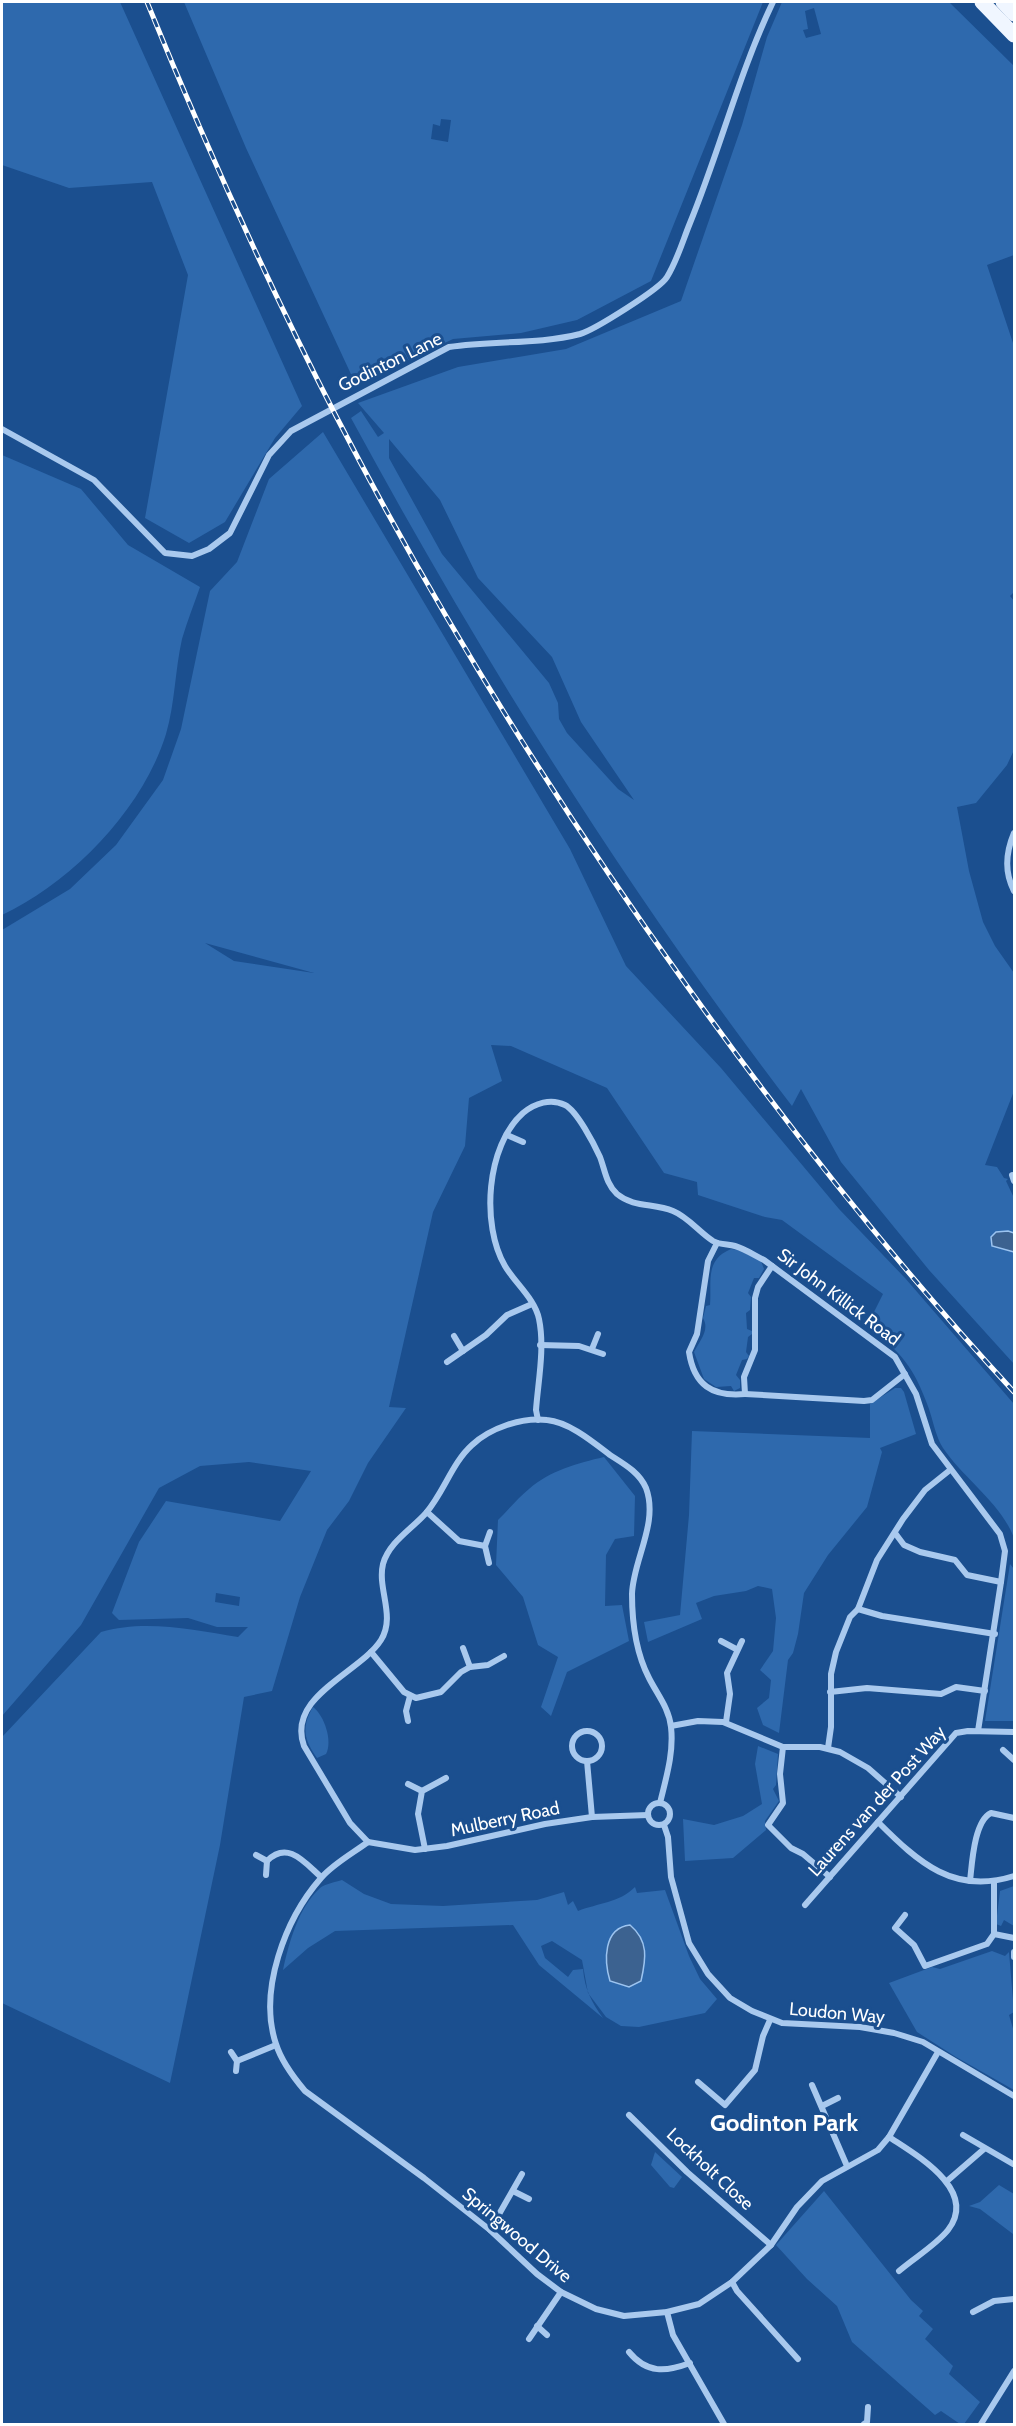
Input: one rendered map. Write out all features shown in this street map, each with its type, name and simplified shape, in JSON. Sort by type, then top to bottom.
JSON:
[{"type":"main road","points":[[982,2],[1014,35]]},
{"type":"main road","points":[[1003,2],[1014,14]]},
{"type":"street","name":"Godinton Lane","points":[[2,429],[94,480],[165,553],[192,556],[209,549],[230,533],[269,455],[291,431],[449,347],[474,343],[531,343],[582,333],[632,304],[666,279],[704,189],[759,30],[773,2]]},
{"type":"street","points":[[1014,833],[1009,846],[1007,867],[1014,891]]},
{"type":"street","name":"Sir John Killick Road","points":[[509,1132],[523,1114],[537,1105],[553,1101],[568,1106],[600,1157],[612,1188],[619,1195],[640,1205],[672,1210],[717,1243],[740,1248],[772,1266],[890,1352],[916,1394],[932,1444],[950,1470],[966,1486],[1000,1534],[1005,1551],[995,1634],[978,1731]]},
{"type":"street","points":[[523,1142],[509,1132],[492,1173],[493,1232],[505,1267],[538,1316],[540,1345],[536,1410],[538,1420]]},
{"type":"street","points":[[717,1243],[708,1261],[697,1334],[689,1352],[694,1372],[704,1386],[730,1394],[864,1401],[872,1400],[905,1374]]},
{"type":"street","points":[[745,1394],[744,1377],[755,1350],[754,1298],[758,1287],[772,1266]]},
{"type":"street","points":[[447,1362],[486,1335],[507,1315],[532,1304]]},
{"type":"street","points":[[592,1349],[598,1334]]},
{"type":"street","points":[[454,1336],[463,1351]]},
{"type":"street","points":[[540,1345],[579,1346],[603,1354]]},
{"type":"street","points":[[368,1842],[350,1823],[312,1763],[300,1737],[304,1714],[335,1679],[371,1652],[381,1639],[387,1624],[382,1585],[384,1563],[390,1550],[427,1512],[465,1452],[473,1444],[500,1428],[515,1423],[538,1420],[548,1420],[578,1433],[637,1474],[647,1491],[650,1510],[648,1526],[633,1582],[634,1623],[642,1662],[662,1698],[671,1726],[671,1755],[660,1803],[650,1808],[648,1815],[654,1824],[664,1825]]},
{"type":"street","points":[[828,1748],[831,1727],[831,1674],[836,1652],[850,1617],[858,1609],[872,1570],[895,1533],[925,1490],[950,1470]]},
{"type":"street","points":[[427,1512],[459,1541],[485,1546]]},
{"type":"street","points":[[489,1563],[485,1546],[490,1532]]},
{"type":"street","points":[[895,1533],[904,1545],[920,1552],[955,1560],[967,1575],[1001,1581]]},
{"type":"street","points":[[858,1609],[882,1616],[995,1634]]},
{"type":"street","points":[[721,1641],[736,1649]]},
{"type":"street","points":[[726,1722],[730,1694],[727,1673],[736,1649],[742,1641]]},
{"type":"street","points":[[464,1648],[470,1667]]},
{"type":"street","points":[[371,1652],[410,1696],[427,1696],[441,1692],[461,1672],[470,1667],[488,1665],[504,1656]]},
{"type":"street","points":[[830,1692],[867,1688],[941,1694],[956,1687],[985,1690]]},
{"type":"street","points":[[408,1721],[406,1711],[410,1696]]},
{"type":"street","points":[[671,1726],[711,1720],[726,1722],[783,1747],[828,1748],[861,1762],[901,1797]]},
{"type":"street","name":"Laurens van der Post Way","points":[[805,1905],[956,1733],[962,1731],[1014,1732]]},
{"type":"street","points":[[588,1732],[597,1736],[601,1744],[600,1754],[587,1761],[578,1758],[572,1746],[579,1734],[588,1732]]},
{"type":"street","points":[[783,1747],[780,1774],[783,1803],[768,1825],[791,1848],[803,1854],[830,1877]]},
{"type":"street","points":[[1003,1750],[1014,1760]]},
{"type":"street","points":[[587,1761],[592,1817]]},
{"type":"street","points":[[422,1791],[446,1778]]},
{"type":"street","points":[[408,1784],[422,1791]]},
{"type":"street","points":[[422,1791],[418,1814],[425,1849]]},
{"type":"street","name":"Loudon Way","points":[[660,1803],[667,1806],[671,1812],[670,1820],[664,1825],[668,1837],[671,1877],[683,1925],[698,1960],[730,1998],[770,2020],[795,2025],[860,2027],[894,2033],[922,2042],[1014,2096]]},
{"type":"street","points":[[970,1881],[974,1846],[985,1818],[991,1813],[1014,1818]]},
{"type":"street","name":"Mulberry Road","points":[[368,1842],[415,1850],[592,1817],[648,1815]]},
{"type":"street","points":[[878,1822],[935,1869],[951,1878],[994,1882],[1014,1876]]},
{"type":"street","name":"Springwood Drive","points":[[368,1842],[321,1877],[290,1923],[282,1943],[270,1998],[276,2045],[290,2072],[305,2091],[424,2178],[561,2292],[596,2309],[620,2316],[667,2312],[699,2304],[732,2283],[771,2245],[797,2207],[822,2181],[878,2150],[889,2137],[938,2052]]},
{"type":"street","points":[[266,1875],[267,1861],[282,1851],[289,1852],[321,1877]]},
{"type":"street","points":[[256,1855],[267,1861]]},
{"type":"street","points":[[905,1915],[895,1928],[914,1945],[925,1966],[987,1944],[994,1934],[994,1882]]},
{"type":"street","points":[[994,1934],[1014,1938]]},
{"type":"street","points":[[1014,1952],[1014,1957]]},
{"type":"street","points":[[698,2082],[724,2105],[755,2070],[763,2036],[770,2020]]},
{"type":"street","points":[[237,2061],[276,2045]]},
{"type":"street","points":[[231,2052],[237,2061],[236,2071]]},
{"type":"street","points":[[812,2085],[847,2166]]},
{"type":"street","points":[[822,2106],[838,2098]]},
{"type":"street","name":"Lockholt Close","points":[[629,2115],[687,2172],[771,2245]]},
{"type":"street","points":[[963,2135],[1013,2164]]},
{"type":"street","points":[[889,2137],[922,2158],[947,2181],[955,2199],[956,2214],[947,2231],[899,2271]]},
{"type":"street","points":[[947,2181],[984,2149]]},
{"type":"street","points":[[489,2230],[522,2174]]},
{"type":"street","points":[[513,2191],[529,2199]]},
{"type":"street","points":[[732,2283],[736,2291],[798,2359]]},
{"type":"street","points":[[529,2339],[561,2292]]},
{"type":"street","points":[[973,2313],[994,2301],[1014,2299]]},
{"type":"street","points":[[667,2312],[673,2335],[724,2424]]},
{"type":"street","points":[[537,2326],[547,2335]]},
{"type":"street","points":[[629,2352],[637,2362],[656,2370],[674,2369],[690,2363]]},
{"type":"street","points":[[981,2424],[1014,2371]]},
{"type":"street","points":[[868,2407],[866,2423],[875,2424]]},
{"type":"shaded area","points":[[2,2],[120,2],[302,406],[275,438],[225,522],[189,543],[145,518],[188,275],[152,182],[69,188],[2,165]]},
{"type":"shaded area","points":[[184,2],[763,2],[651,281],[577,320],[521,333],[453,339],[356,385],[246,148]],"holes":[[[441,119],[451,120],[448,142],[431,139],[433,124],[440,126]]]},
{"type":"shaded area","points":[[782,2],[949,2],[1014,66],[1014,255],[987,265],[1014,346],[1014,592],[1010,596],[1014,601],[1014,750],[1007,765],[976,803],[957,807],[969,871],[983,922],[995,946],[1014,973],[1014,1091],[985,1165],[997,1167],[1004,1178],[1008,1179],[1006,1181],[1014,1198],[1014,1364],[929,1270],[841,1162],[801,1089],[792,1106],[671,941],[558,771],[504,684],[400,508],[351,418],[361,411],[378,437],[384,433],[358,403],[458,367],[566,349],[681,301],[742,125],[767,37]],"holes":[[[814,8],[821,34],[806,38],[803,30],[808,29],[805,11]],[[389,439],[440,500],[478,578],[552,657],[581,722],[634,800],[618,789],[567,733],[559,719],[558,703],[549,683],[442,554],[389,458]]]},
{"type":"shaded area","points":[[323,432],[570,849],[626,966],[721,1068],[839,1209],[905,1278],[1014,1404],[1014,1538],[1008,1525],[991,1502],[943,1448],[918,1382],[906,1362],[867,1326],[883,1294],[782,1220],[765,1217],[698,1195],[697,1182],[664,1173],[607,1088],[511,1046],[491,1045],[502,1081],[469,1098],[465,1146],[433,1212],[389,1407],[406,1408],[368,1463],[349,1501],[327,1530],[300,1597],[272,1691],[244,1697],[220,1845],[170,2083],[2,2003],[2,1737],[101,1632],[135,1626],[152,1626],[238,1637],[248,1627],[217,1627],[188,1618],[119,1620],[112,1613],[139,1542],[166,1501],[280,1521],[311,1471],[249,1462],[200,1466],[159,1488],[81,1625],[2,1716],[2,930],[70,889],[116,845],[163,780],[181,729],[210,591],[237,562],[269,479]],"holes":[[[205,943],[314,973],[234,961]],[[216,1593],[240,1597],[239,1606],[215,1602]]]},
{"type":"shaded area","points":[[2,455],[81,489],[128,545],[200,587],[182,639],[166,734],[141,789],[102,840],[79,863],[28,901],[2,915]]},
{"type":"shaded area","points":[[996,1232],[1014,1233],[1014,1252],[992,1246],[991,1237]]},
{"type":"shaded area","points":[[731,1249],[761,1261],[764,1269],[759,1278],[754,1278],[748,1293],[751,1297],[750,1310],[746,1313],[747,1329],[752,1331],[748,1337],[746,1352],[749,1356],[742,1360],[736,1375],[740,1380],[740,1388],[734,1391],[731,1386],[716,1387],[704,1379],[694,1352],[705,1331],[703,1318],[706,1306],[710,1305],[710,1281],[713,1266],[722,1254]]},
{"type":"shaded area","points":[[895,1388],[901,1388],[904,1392],[916,1434],[880,1448],[882,1452],[867,1507],[828,1555],[804,1593],[798,1634],[793,1653],[788,1660],[779,1733],[763,1725],[757,1708],[769,1698],[771,1680],[760,1670],[773,1651],[776,1618],[772,1589],[758,1586],[746,1591],[714,1596],[696,1603],[702,1619],[648,1642],[644,1622],[680,1615],[689,1515],[692,1431],[870,1438],[870,1404]]},
{"type":"shaded area","points":[[604,1457],[635,1496],[634,1536],[615,1539],[606,1555],[605,1606],[622,1605],[629,1641],[567,1672],[551,1716],[541,1707],[558,1657],[538,1645],[523,1597],[496,1565],[498,1520],[525,1493],[546,1477],[574,1465]]},
{"type":"shaded area","points":[[1010,1564],[1014,1569],[1014,1721],[985,1721]]},
{"type":"shaded area","points":[[313,1707],[321,1716],[328,1736],[326,1754],[317,1758],[309,1745],[306,1733],[307,1721]]},
{"type":"shaded area","points":[[758,1746],[778,1754],[776,1785],[773,1789],[779,1801],[765,1821],[766,1830],[733,1858],[685,1861],[683,1819],[714,1825],[743,1816],[762,1804],[755,1764]]},
{"type":"shaded area","points":[[342,1880],[364,1894],[391,1904],[443,1906],[537,1900],[564,1892],[568,1905],[573,1901],[578,1911],[615,1900],[635,1887],[637,1893],[665,1890],[689,1956],[700,1979],[717,1999],[705,2013],[639,2027],[621,2026],[606,2017],[589,1994],[603,2018],[539,1965],[513,1925],[335,1931],[308,1948],[283,1970],[292,1937],[306,1905],[320,1888]],"holes":[[[552,1941],[582,1960],[588,1991],[583,1969],[573,1970],[568,1977],[545,1958],[541,1946]]]},
{"type":"shaded area","points":[[1014,1886],[1014,1926],[1004,1920],[1001,1926],[996,1924],[1000,1891]]},
{"type":"shaded area","points":[[630,1925],[640,1937],[645,1958],[641,1981],[629,1987],[610,1981],[607,1955],[610,1939],[615,1932],[621,1927]]},
{"type":"shaded area","points":[[992,1951],[1005,1956],[1009,1952],[1014,2012],[1009,2015],[1014,2032],[1014,2090],[917,2032],[889,1983],[932,1967],[940,1969]]},
{"type":"shaded area","points":[[655,2152],[682,2177],[674,2188],[670,2187],[651,2165]]},
{"type":"shaded area","points":[[999,2185],[1014,2194],[1013,2234],[980,2209],[969,2206],[980,2202]]},
{"type":"shaded area","points":[[824,2191],[911,2300],[923,2311],[919,2316],[933,2329],[925,2339],[953,2366],[949,2374],[980,2402],[964,2424],[960,2424],[941,2411],[935,2415],[852,2342],[837,2306],[807,2279],[776,2245]]},
{"type":"railway","points":[[147,2],[237,210],[310,365],[375,490],[501,707],[639,918],[764,1092],[885,1245],[1014,1392]]},
{"type":"district","name":"Godinton Park","points":[[784,2123]]}]
